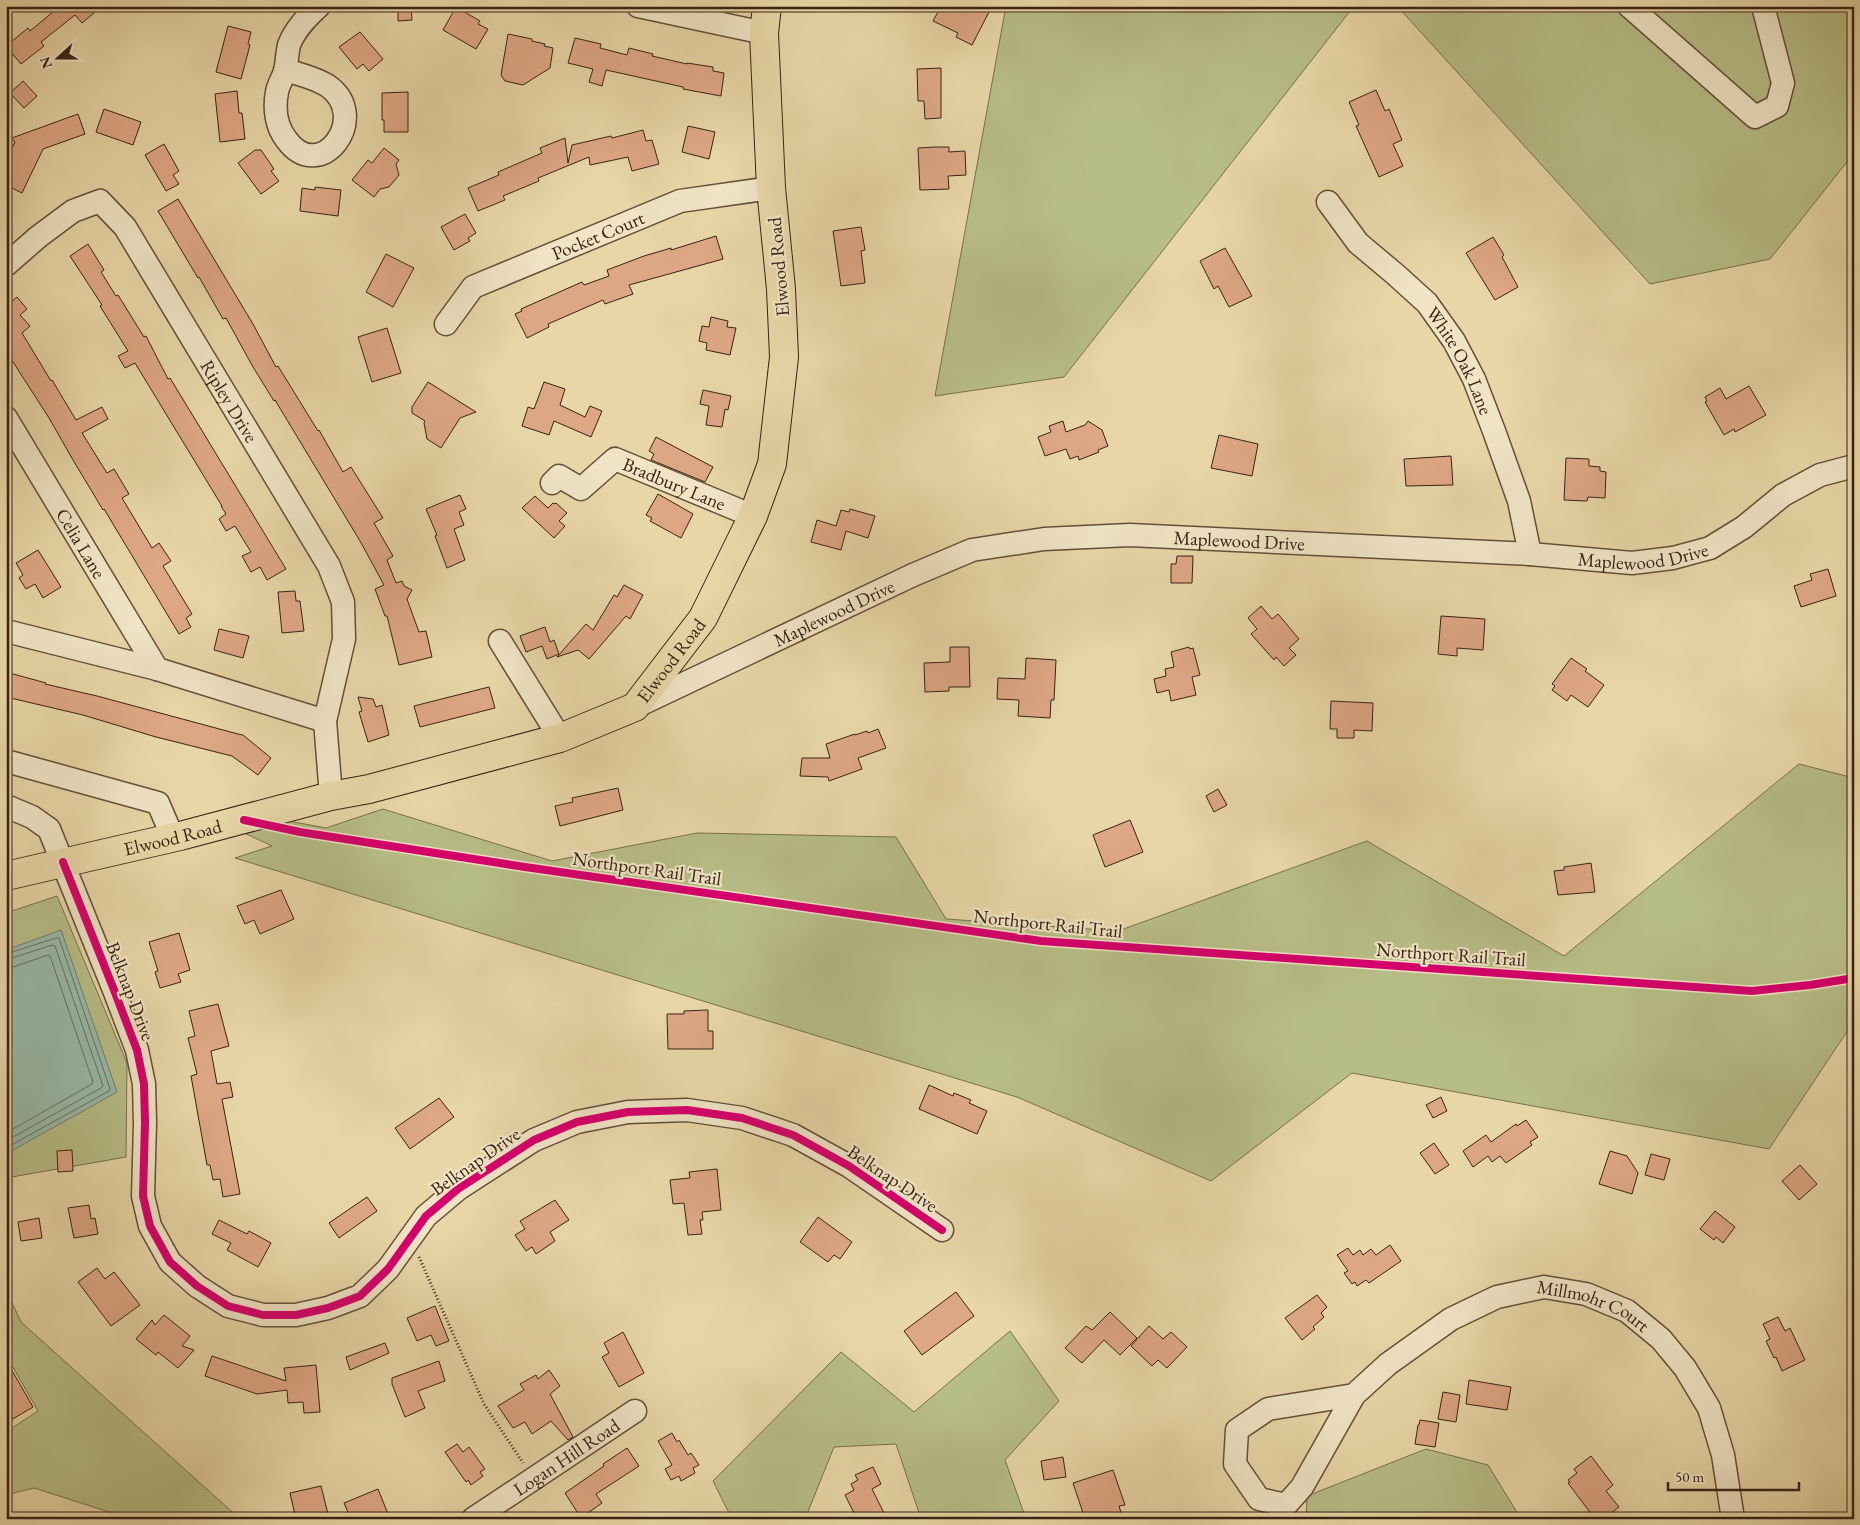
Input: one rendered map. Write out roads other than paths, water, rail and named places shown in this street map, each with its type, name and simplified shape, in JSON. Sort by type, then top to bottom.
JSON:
[{"type":"main road","name":"Elwood Road","points":[[6,876],[173,838],[560,738],[635,707],[703,618],[753,516],[772,464],[784,357],[781,289],[771,188],[764,33],[766,6]]},
{"type":"street","points":[[285,70],[290,44],[296,32],[307,16],[319,6]]},
{"type":"street","points":[[638,6],[764,33]]},
{"type":"street","points":[[1629,6],[1756,117],[1777,106],[1783,83],[1763,6]]},
{"type":"street","name":"Pocket Court","points":[[446,324],[473,287],[680,201],[771,188]]},
{"type":"street","name":"Ripley Drive","points":[[6,265],[38,237],[73,211],[100,201],[125,228],[329,566],[343,602],[344,639],[325,721],[331,796]]},
{"type":"street","name":"White Oak Lane","points":[[1328,202],[1358,243],[1396,274],[1426,303],[1454,341],[1474,379],[1516,492],[1530,554]]},
{"type":"street","name":"Celia Lane","points":[[6,418],[157,669]]},
{"type":"street","name":"Bradbury Lane","points":[[552,483],[559,476],[581,489],[616,460],[753,516]]},
{"type":"street","name":"Maplewood Drive","points":[[635,707],[913,575],[972,550],[1044,539],[1130,535],[1530,554],[1632,563],[1673,558],[1710,548],[1744,527],[1782,494],[1820,475],[1854,466]]},
{"type":"street","points":[[6,631],[157,669],[325,721]]},
{"type":"street","points":[[500,641],[560,738]]},
{"type":"street","points":[[6,761],[158,803],[173,838]]},
{"type":"street","name":"Belknap Drive","points":[[6,806],[32,817],[49,829],[137,1050],[144,1084],[146,1123],[143,1196],[150,1226],[170,1262],[197,1286],[228,1306],[263,1315],[296,1315],[328,1308],[360,1296],[388,1269],[426,1216],[458,1189],[534,1140],[577,1122],[628,1112],[687,1110],[742,1118],[793,1135],[849,1166],[942,1230]]},
{"type":"street","name":"Millmohr Court","points":[[1354,1394],[1268,1410],[1237,1430],[1235,1464],[1260,1499],[1286,1504],[1302,1487],[1354,1394],[1388,1364],[1451,1318],[1497,1298],[1544,1287],[1586,1294],[1627,1311],[1661,1339],[1685,1368],[1709,1408],[1723,1455],[1733,1519]]},
{"type":"street","name":"Logan Hill Road","points":[[473,1519],[635,1411]]},
{"type":"water","points":[[61,930],[117,1092],[6,1154],[6,950]]}]
